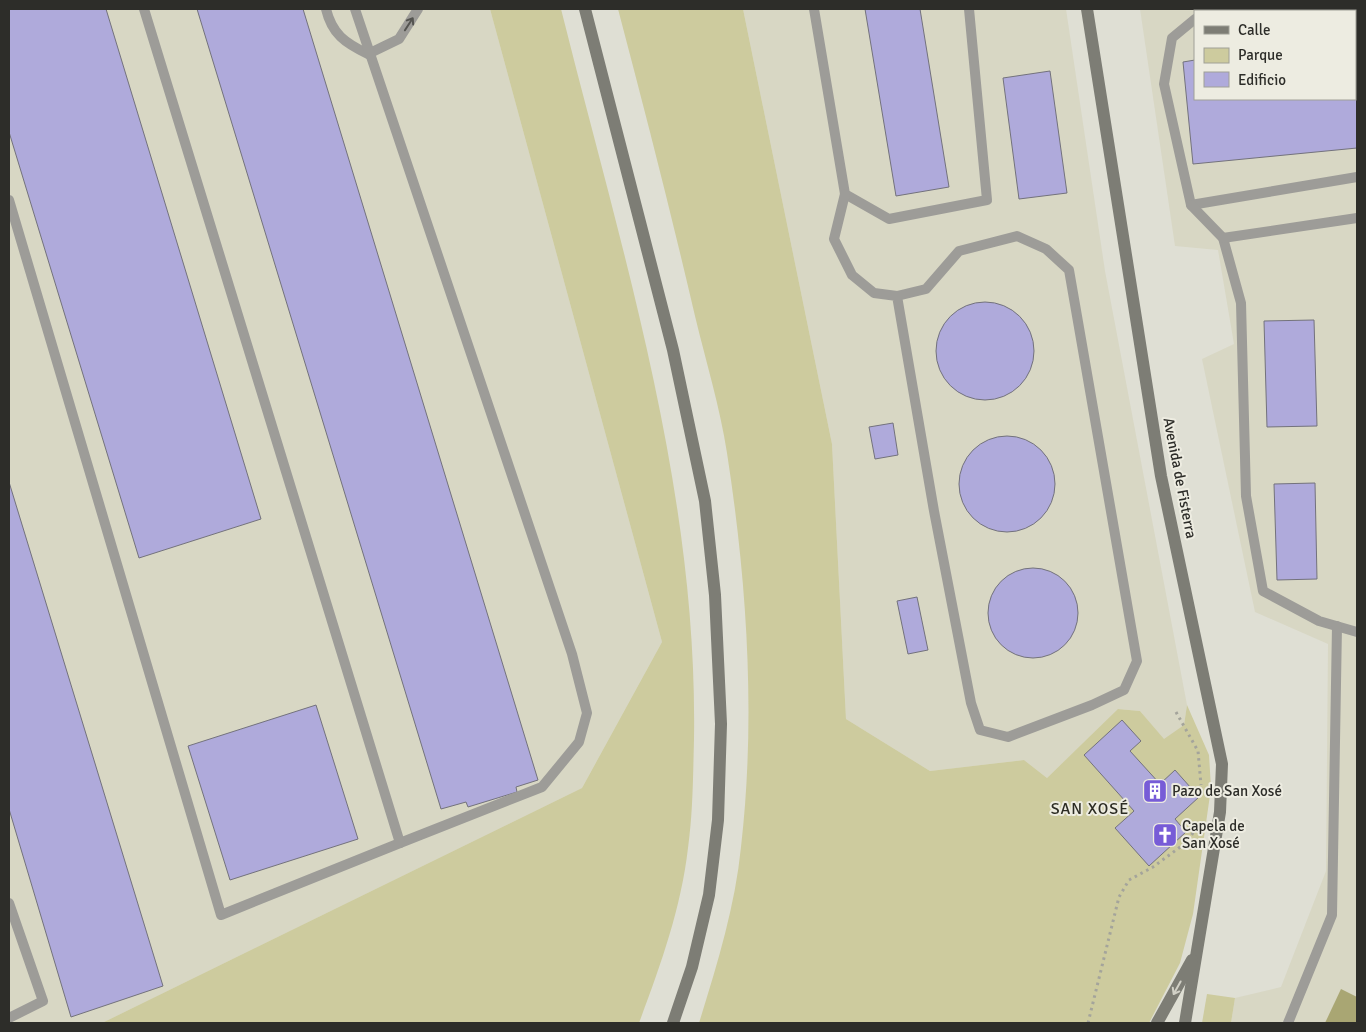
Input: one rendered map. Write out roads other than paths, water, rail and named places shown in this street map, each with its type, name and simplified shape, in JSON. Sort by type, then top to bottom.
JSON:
[{"type":"main road","points":[[585,9],[673,350],[705,501],[716,595],[721,724],[718,820],[708,895],[692,967],[672,1022]]},
{"type":"main road","name":"Avenida de Fisterra","points":[[1087,9],[1161,476],[1222,764],[1220,812],[1185,1023]]},
{"type":"main road","name":"Avenida de Fisterra","points":[[1157,1023],[1197,952]]},
{"type":"lane","points":[[144,9],[400,842]]},
{"type":"lane","points":[[326,9],[330,25],[350,45],[368,54]]},
{"type":"lane","points":[[9,200],[221,915],[400,842],[542,787],[579,742],[587,713],[569,645],[444,269],[354,9]]},
{"type":"lane","points":[[368,54],[399,39],[418,9]]},
{"type":"lane","points":[[814,9],[845,194],[834,239],[852,275],[874,293],[896,296],[926,289],[958,251],[1017,236],[1046,249],[1069,270],[1137,661],[1124,690],[1092,705],[1008,737],[980,730],[971,703],[934,511],[896,296]]},
{"type":"lane","points":[[845,194],[889,218],[987,200],[969,9]]},
{"type":"lane","points":[[1194,20],[1172,38],[1164,84],[1191,205],[1223,238],[1241,304],[1246,496],[1263,591],[1319,621],[1357,632]]},
{"type":"lane","points":[[1191,205],[1357,177]]},
{"type":"lane","points":[[1223,238],[1357,218]]},
{"type":"lane","points":[[1288,1023],[1332,915],[1338,626]]},
{"type":"lane","points":[[9,903],[43,1001],[9,1018]]},
{"type":"place","name":"Pazo de San Xosé","points":[[1155,791]]},
{"type":"place","name":"Capela de San Xosé","points":[[1165,835]]},
{"type":"district","name":"SAN XOSÉ","points":[[1090,809]]}]
